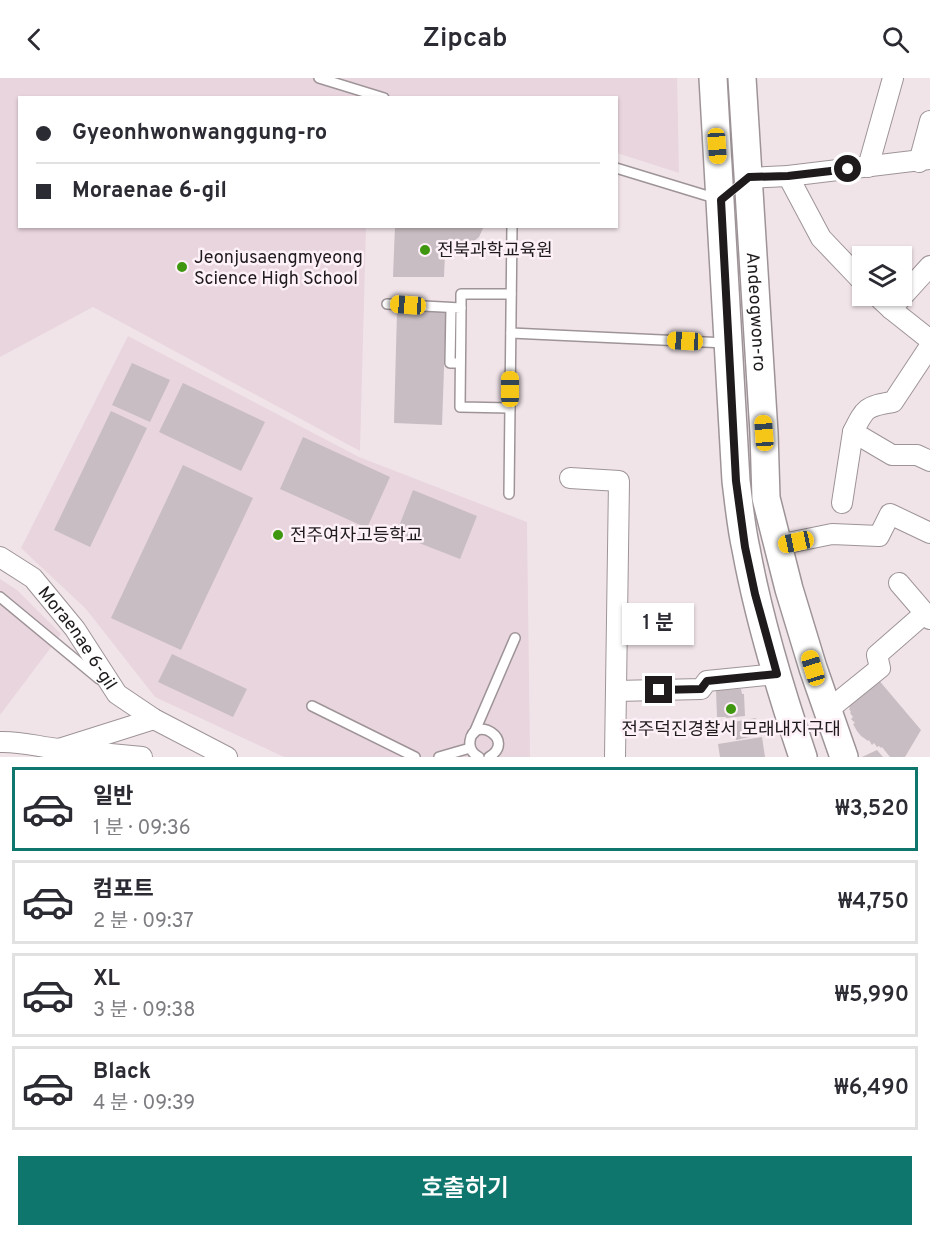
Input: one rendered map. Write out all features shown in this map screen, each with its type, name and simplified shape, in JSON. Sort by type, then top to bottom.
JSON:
[{"type":"street","name":"Andeogwon-ro","points":[[713,78],[736,481],[745,547],[755,594],[803,757]]},
{"type":"street","name":"Andeogwon-ro","points":[[742,78],[766,498],[792,601],[844,757]]},
{"type":"street","points":[[868,167],[893,78]]},
{"type":"street","points":[[749,177],[788,176],[924,160],[930,121]]},
{"type":"street","points":[[788,176],[820,238],[852,271]]},
{"type":"street","points":[[912,280],[930,266]]},
{"type":"street","points":[[889,306],[930,340]]},
{"type":"street","points":[[842,503],[853,432],[866,409],[874,404],[893,402],[930,346]]},
{"type":"street","points":[[853,432],[892,455],[917,455],[930,461]]},
{"type":"street","points":[[570,478],[619,481],[615,757]]},
{"type":"street","points":[[778,545],[832,534],[879,536],[890,514],[930,533]]},
{"type":"street","name":"Moraenae 6-gil","points":[[0,557],[33,578],[75,629],[117,694],[154,719],[226,757]]},
{"type":"street","points":[[828,710],[880,668],[877,655],[927,616],[899,583]]},
{"type":"street","points":[[616,691],[701,689],[707,681],[777,674]]},
{"type":"street","points":[[48,751],[154,719]]},
{"type":"street","points":[[0,742],[13,741],[48,751],[142,757]]},
{"type":"lane","points":[[319,78],[350,82],[380,96]]},
{"type":"lane","points":[[618,169],[721,200],[749,177]]},
{"type":"lane","points":[[509,494],[512,228]]},
{"type":"lane","points":[[510,408],[460,407],[460,363],[461,294],[511,294]]},
{"type":"lane","points":[[387,304],[461,308]]},
{"type":"lane","points":[[451,308],[450,363],[460,363]]},
{"type":"lane","points":[[511,333],[729,343]]},
{"type":"lane","points":[[0,597],[117,694]]},
{"type":"lane","points":[[479,757],[470,748],[471,737],[515,638]]},
{"type":"lane","points":[[312,706],[415,757]]},
{"type":"lane","points":[[474,733],[485,729],[498,739],[497,750],[489,757]]},
{"type":"lane","points":[[439,757],[470,748]]},
{"type":"lane","points":[[497,750],[505,757]]},
{"type":"shaded area","name":"Jeonjusaengmyeong Science High School","points":[[0,78],[677,78],[679,173],[618,153],[618,96],[18,96],[18,228],[366,228],[360,451],[93,307],[0,357]]},
{"type":"shaded area","name":"전주여자고등학교","points":[[128,336],[359,457],[527,522],[530,757],[284,757],[155,697],[86,609],[21,548]]},
{"type":"shaded area","points":[[0,579],[17,590],[61,634],[0,715]]},
{"type":"building","name":"전북과학교육원","points":[[395,228],[483,228],[479,237],[467,247],[445,253],[444,277],[393,277]]},
{"type":"building","points":[[397,311],[446,312],[442,425],[394,423]]},
{"type":"building","points":[[132,363],[170,380],[150,422],[112,405]]},
{"type":"building","points":[[183,383],[265,422],[241,471],[159,432]]},
{"type":"building","points":[[111,411],[147,428],[90,547],[54,530]]},
{"type":"building","points":[[303,437],[390,477],[367,528],[280,489]]},
{"type":"building","points":[[183,465],[253,498],[181,650],[111,618]]},
{"type":"building","points":[[413,490],[477,516],[460,559],[396,534]]},
{"type":"building","points":[[172,654],[247,689],[233,717],[158,682]]},
{"type":"building","points":[[877,678],[921,730],[905,757],[890,757],[882,747],[877,747],[874,743],[872,745],[869,740],[861,736],[851,719],[853,717],[850,708],[843,700]]},
{"type":"building","name":"전주덕진경찰서 모래내지구대","points":[[741,689],[744,694],[745,716],[717,717],[716,690]]},
{"type":"building","points":[[756,718],[759,735],[736,740],[733,722]]},
{"type":"building","points":[[762,737],[765,757],[720,757],[718,744]]},
{"type":"building","points":[[877,750],[883,757],[862,757]]},
{"type":"place","name":"전북과학교육원","points":[[425,250]]},
{"type":"place","name":"Jeonjusaengmyeong Science High School","points":[[182,267]]},
{"type":"place","name":"전주여자고등학교","points":[[278,535]]},
{"type":"place","name":"전주덕진경찰서 모래내지구대","points":[[731,709]]},
{"type":"route","points":[[659,690],[701,689],[707,681],[777,674],[745,547],[736,481],[721,200],[749,177],[788,176],[848,169]]}]
